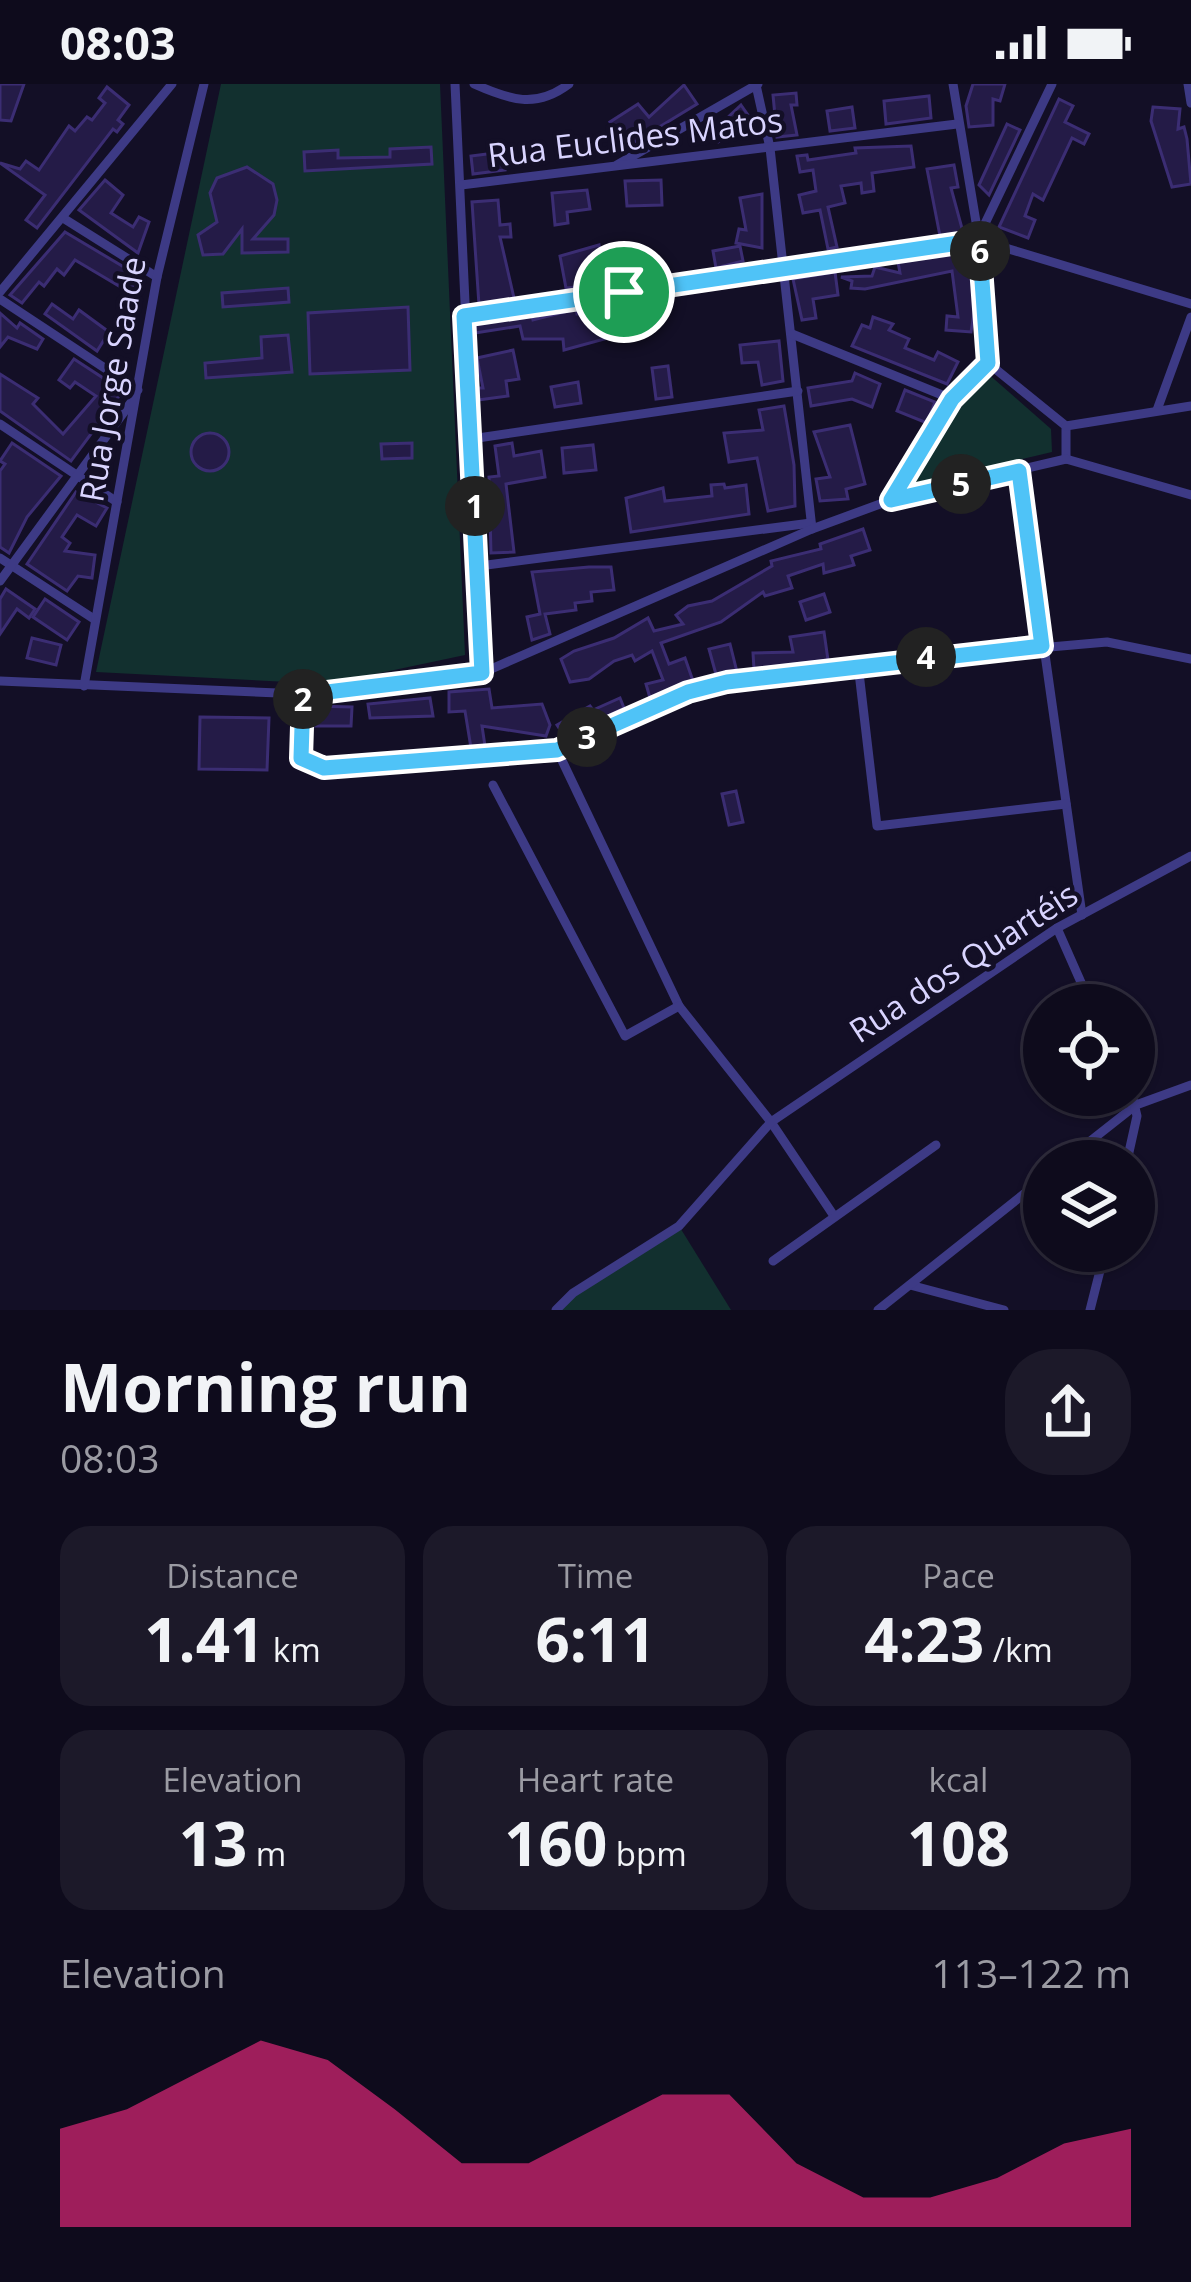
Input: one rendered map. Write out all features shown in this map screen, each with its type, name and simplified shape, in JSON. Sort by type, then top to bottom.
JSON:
[{"type":"street","points":[[0,581],[137,392],[0,296],[172,84]]},
{"type":"street","name":"Rua Jorge Saade","points":[[84,686],[157,277],[204,84]]},
{"type":"street","points":[[455,84],[482,673]]},
{"type":"street","points":[[474,84],[531,102],[552,97],[569,84]]},
{"type":"street","points":[[952,84],[979,238],[988,363],[1066,426],[1191,406]]},
{"type":"street","points":[[979,238],[1052,84]]},
{"type":"street","points":[[1188,84],[1191,103]]},
{"type":"street","points":[[610,169],[757,85],[785,267],[811,526]]},
{"type":"street","name":"Rua Euclides Matos","points":[[461,185],[957,124]]},
{"type":"street","points":[[63,218],[157,277]]},
{"type":"street","points":[[464,316],[979,238],[1191,304]]},
{"type":"street","points":[[1157,410],[1191,317]]},
{"type":"street","points":[[792,334],[952,399]]},
{"type":"street","points":[[891,500],[952,399],[988,363]]},
{"type":"street","points":[[471,440],[798,392]]},
{"type":"street","points":[[0,424],[117,502]]},
{"type":"street","points":[[1066,426],[1066,459]]},
{"type":"street","points":[[0,681],[303,695],[482,673],[811,526],[891,500],[1066,459],[1191,496]]},
{"type":"street","points":[[1019,471],[1082,914]]},
{"type":"street","points":[[479,566],[811,526]]},
{"type":"street","points":[[0,558],[94,619]]},
{"type":"street","points":[[303,695],[301,758],[314,767],[557,750],[688,692],[858,664],[1042,646],[1130,644],[1191,659]]},
{"type":"street","points":[[858,664],[877,826],[1066,804]]},
{"type":"street","points":[[557,750],[679,1006],[771,1121],[834,1216]]},
{"type":"street","points":[[493,785],[625,1036],[679,1006]]},
{"type":"street","name":"Rua dos Quartéis","points":[[556,1310],[573,1293],[679,1226],[771,1121],[1057,928],[1191,856]]},
{"type":"street","points":[[1057,928],[1082,984]]},
{"type":"street","points":[[1155,1094],[1191,1085]]},
{"type":"street","points":[[1089,1140],[1116,1116]]},
{"type":"street","points":[[773,1261],[936,1145]]},
{"type":"street","points":[[878,1310],[1023,1195]]},
{"type":"street","points":[[1090,1310],[1100,1272]]},
{"type":"street","points":[[910,1285],[1004,1310]]},
{"type":"green space","points":[[221,84],[440,84],[465,655],[328,684],[96,672]]},
{"type":"green space","points":[[986,372],[1051,429],[1052,452],[905,487]]},
{"type":"green space","points":[[679,1226],[731,1310],[556,1310],[560,1305]]},
{"type":"building","points":[[0,84],[24,84],[11,121],[0,120]]},
{"type":"building","points":[[973,84],[1005,84],[1000,101],[993,99],[993,125],[969,127],[966,106]]},
{"type":"building","points":[[684,85],[697,104],[628,146],[610,122],[638,104],[649,117]]},
{"type":"building","points":[[107,87],[129,105],[118,120],[123,124],[117,132],[113,129],[37,228],[26,220],[45,195],[0,163],[20,169],[26,161],[39,170],[69,126],[75,131],[87,117],[92,120],[105,103],[99,98]]},
{"type":"building","points":[[796,93],[797,105],[791,105],[797,135],[777,137],[773,95]]},
{"type":"building","points":[[929,96],[931,118],[886,124],[884,101]]},
{"type":"building","points":[[1059,99],[1073,106],[1065,122],[1089,134],[1084,144],[1072,138],[1043,200],[1033,194],[1025,216],[1035,220],[1028,238],[999,227]]},
{"type":"building","points":[[741,105],[750,118],[718,142],[710,134]]},
{"type":"building","points":[[852,107],[855,128],[830,131],[827,111]]},
{"type":"building","points":[[1153,107],[1180,109],[1178,129],[1184,127],[1187,139],[1191,184],[1172,187],[1151,121]]},
{"type":"building","points":[[1007,124],[1020,130],[989,195],[979,185]]},
{"type":"building","points":[[911,146],[914,167],[872,173],[874,191],[862,193],[861,183],[841,186],[845,203],[828,207],[837,247],[828,249],[820,210],[803,213],[799,195],[816,191],[813,170],[800,172],[797,156],[807,155],[808,160],[856,153],[855,148]]},
{"type":"building","points":[[431,147],[432,164],[305,171],[304,152],[338,150],[338,158],[390,157],[390,149]]},
{"type":"building","points":[[503,152],[505,170],[473,174],[471,156]]},
{"type":"building","points":[[954,165],[958,187],[951,188],[963,232],[940,236],[927,169]]},
{"type":"building","points":[[247,167],[273,184],[277,200],[274,215],[253,239],[288,239],[288,252],[242,253],[242,229],[223,254],[203,255],[198,235],[217,222],[210,193],[217,178]]},
{"type":"building","points":[[105,180],[123,195],[111,213],[133,227],[139,217],[149,222],[138,253],[79,210]]},
{"type":"building","points":[[661,180],[662,205],[627,206],[625,181]]},
{"type":"building","points":[[587,190],[590,209],[567,212],[568,223],[555,225],[552,193]]},
{"type":"building","points":[[762,194],[762,248],[736,243],[739,229],[746,230],[740,198]]},
{"type":"building","points":[[498,200],[500,225],[510,224],[511,237],[500,237],[514,298],[479,305],[472,202]]},
{"type":"building","points":[[65,232],[139,276],[129,292],[75,260],[64,275],[57,269],[44,286],[39,282],[22,303],[10,295]]},
{"type":"building","points":[[599,245],[605,284],[566,288],[560,256]]},
{"type":"building","points":[[740,246],[743,261],[716,268],[713,251]]},
{"type":"building","points":[[970,251],[975,307],[971,332],[946,330],[947,316],[958,317],[952,271],[865,289],[851,288],[852,281],[841,277],[872,276],[875,267],[900,273],[898,262]]},
{"type":"building","points":[[835,272],[838,295],[813,299],[816,318],[802,320],[793,279]]},
{"type":"building","points":[[288,288],[289,302],[223,307],[222,293]]},
{"type":"building","points":[[52,304],[73,319],[79,310],[109,332],[97,351],[45,314]]},
{"type":"building","points":[[408,307],[410,370],[310,374],[308,313]]},
{"type":"building","points":[[576,309],[577,314],[596,309],[599,325],[611,323],[612,337],[564,350],[563,339],[523,339],[520,326],[475,333],[475,324],[532,315],[533,320]]},
{"type":"building","points":[[0,313],[17,328],[20,323],[43,339],[37,349],[8,337],[0,347]]},
{"type":"building","points":[[873,317],[893,324],[889,330],[909,339],[905,348],[934,360],[938,352],[958,362],[947,384],[852,346],[862,325],[870,328]]},
{"type":"building","points":[[288,335],[292,372],[206,378],[205,363],[262,358],[261,337]]},
{"type":"building","points":[[779,341],[783,381],[762,385],[758,362],[742,363],[740,345]]},
{"type":"building","points":[[513,350],[519,379],[506,381],[508,396],[478,400],[478,388],[483,388],[477,358]]},
{"type":"building","points":[[74,359],[123,391],[71,461],[0,411],[0,374],[38,398],[33,404],[63,434],[96,396],[75,382],[70,388],[59,380]]},
{"type":"building","points":[[668,366],[672,397],[656,399],[652,368]]},
{"type":"building","points":[[855,373],[880,384],[872,407],[852,399],[811,406],[808,388],[852,381]]},
{"type":"building","points":[[578,382],[581,403],[555,407],[551,387]]},
{"type":"building","points":[[905,390],[935,402],[927,423],[897,411]]},
{"type":"building","points":[[784,406],[795,506],[768,511],[757,458],[729,462],[724,433],[763,430],[759,410]]},
{"type":"building","points":[[850,425],[865,484],[846,489],[848,499],[820,501],[816,479],[830,477],[814,432]]},
{"type":"building","points":[[210,433],[223,439],[229,452],[223,465],[210,471],[197,465],[191,452],[197,439]]},
{"type":"building","points":[[12,443],[61,476],[27,517],[9,553],[0,547],[0,471],[5,464],[0,461]]},
{"type":"building","points":[[412,443],[412,458],[382,459],[381,444]]},
{"type":"building","points":[[512,443],[514,456],[541,451],[545,477],[506,484],[514,552],[491,553],[489,477],[499,476],[495,446]]},
{"type":"building","points":[[593,445],[596,470],[564,473],[562,448]]},
{"type":"building","points":[[724,484],[725,488],[746,485],[749,514],[631,532],[626,498],[663,488],[665,501],[712,496],[711,485]]},
{"type":"building","points":[[76,492],[107,508],[96,526],[77,515],[62,537],[70,543],[65,551],[95,555],[92,578],[78,576],[67,591],[27,564]]},
{"type":"building","points":[[863,529],[870,550],[851,556],[854,565],[824,573],[823,564],[788,576],[792,588],[765,596],[763,592],[721,622],[661,643],[669,664],[685,658],[693,681],[650,698],[646,684],[663,680],[652,651],[635,661],[632,655],[614,661],[589,679],[570,682],[561,659],[574,651],[614,638],[648,618],[654,631],[683,624],[676,615],[688,606],[712,601],[772,566],[771,561],[821,549],[820,544]]},
{"type":"building","points":[[611,567],[614,590],[591,592],[592,601],[575,603],[576,610],[545,614],[550,634],[532,640],[527,617],[540,614],[532,572]]},
{"type":"building","points":[[6,589],[35,609],[29,618],[17,609],[0,634],[0,599]]},
{"type":"building","points":[[824,594],[830,612],[806,620],[800,602]]},
{"type":"building","points":[[45,599],[79,622],[67,640],[33,617]]},
{"type":"building","points":[[824,632],[828,660],[754,669],[753,653],[793,652],[790,637]]},
{"type":"building","points":[[32,638],[61,645],[56,665],[27,658]]},
{"type":"building","points":[[730,644],[737,672],[717,678],[709,649]]},
{"type":"building","points":[[489,689],[492,708],[542,704],[550,725],[546,736],[482,726],[485,746],[471,748],[465,711],[449,712],[449,692]]},
{"type":"building","points":[[430,698],[433,716],[370,718],[368,704]]},
{"type":"building","points":[[620,698],[624,708],[565,737],[557,725],[590,706],[593,710]]},
{"type":"building","points":[[313,706],[352,707],[351,726],[312,726]]},
{"type":"building","points":[[200,717],[269,718],[267,770],[199,769]]},
{"type":"building","points":[[736,791],[743,822],[729,825],[722,794]]},
{"type":"route","points":[[979,240],[988,312],[988,363],[952,399],[891,500],[1019,471],[1042,646],[727,682],[688,692],[557,750],[324,768],[308,764],[301,758],[303,695],[482,673],[464,316],[624,292],[979,240]]}]
